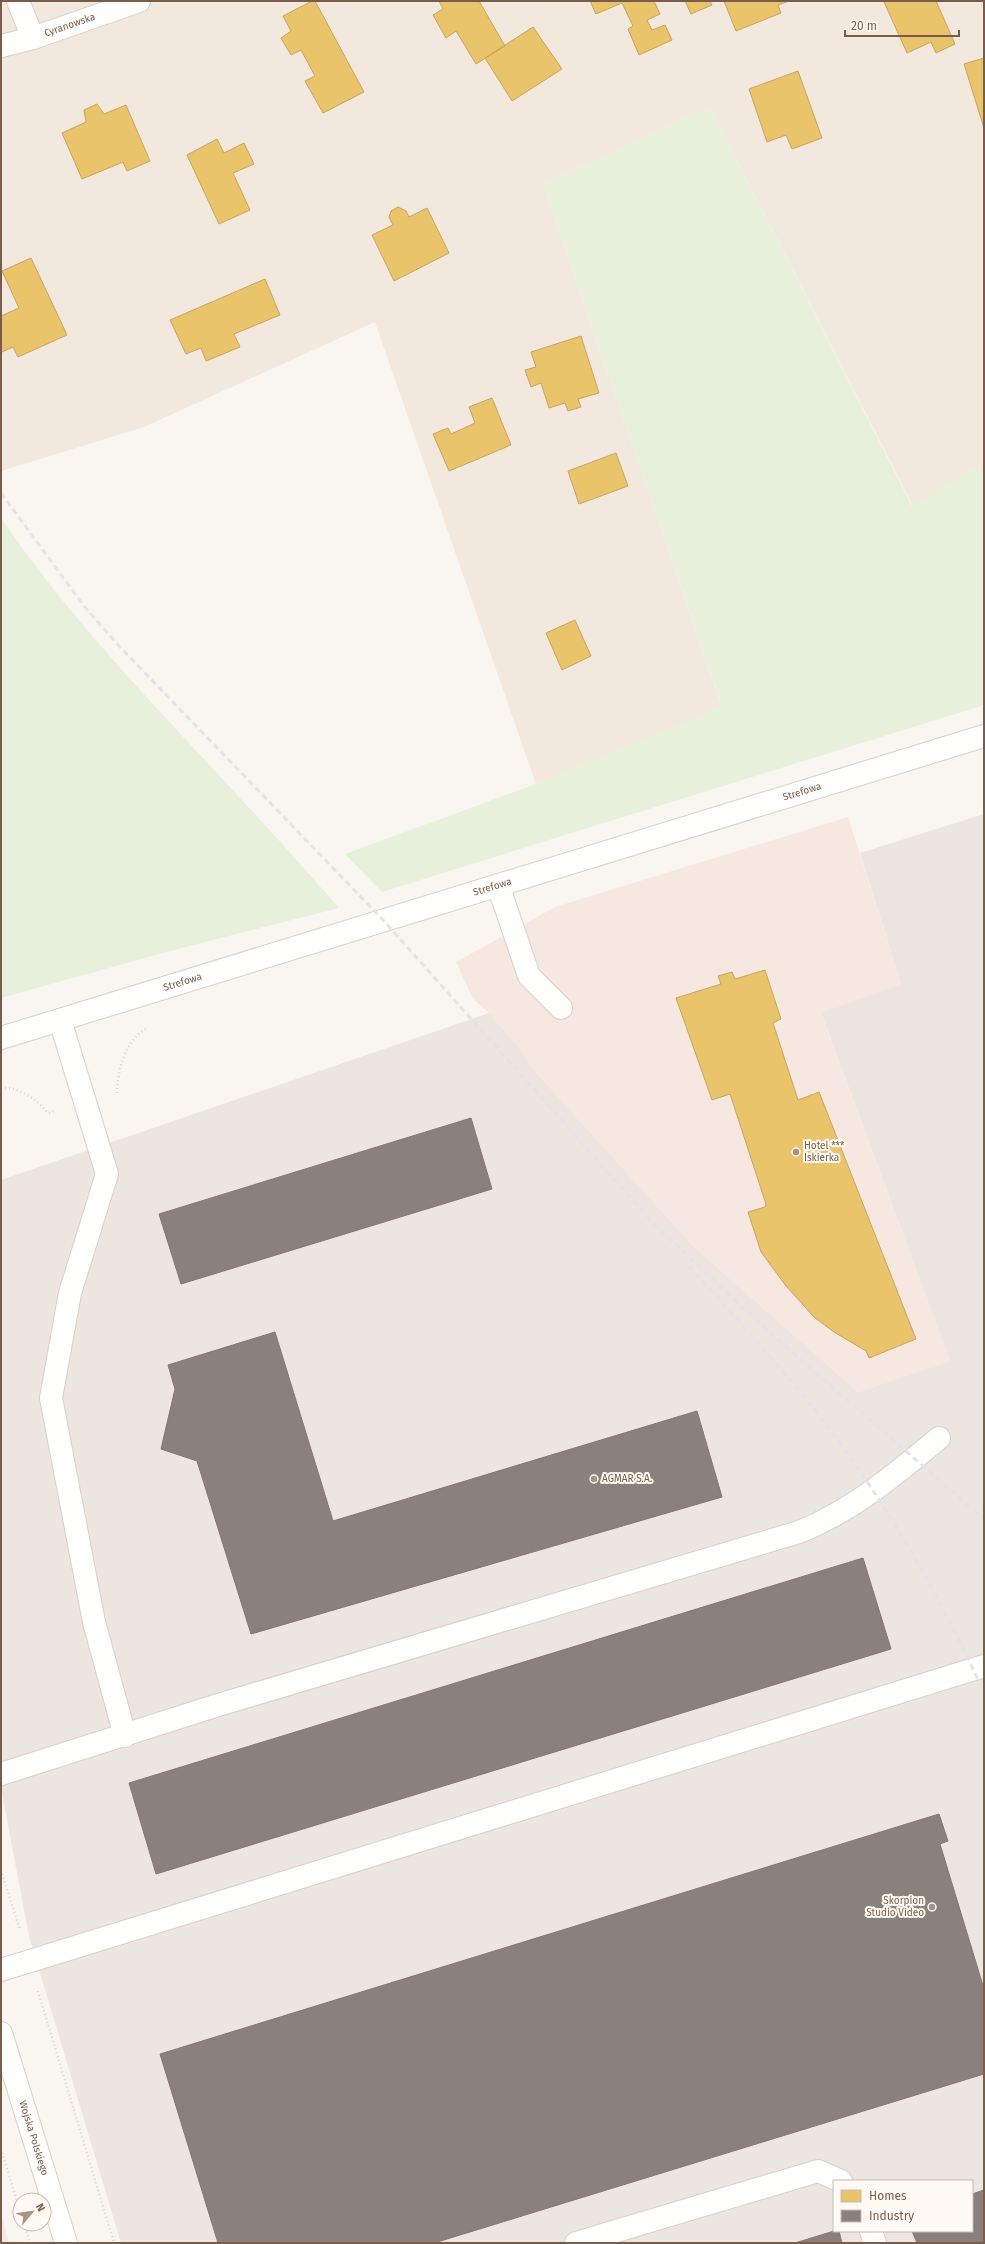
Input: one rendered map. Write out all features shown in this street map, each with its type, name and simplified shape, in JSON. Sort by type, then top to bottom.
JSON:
[{"type":"street","points":[[18,1],[33,38]]},
{"type":"street","name":"Cyranowska","points":[[1,46],[33,38],[138,1]]},
{"type":"street","name":"Strefowa","points":[[1,1038],[984,736]]},
{"type":"street","points":[[498,885],[529,976],[561,1008]]},
{"type":"street","points":[[60,1020],[84,1103],[107,1174],[70,1293],[51,1398],[94,1622],[125,1736]]},
{"type":"street","points":[[1,1774],[125,1736],[215,1706],[799,1532],[836,1515],[873,1491],[939,1438]]},
{"type":"street","points":[[1,1970],[29,1960],[984,1666]]},
{"type":"street","name":"Wojska Polskiego","points":[[1,2033],[66,2243]]},
{"type":"street","points":[[576,2243],[818,2171],[839,2180]]},
{"type":"street","points":[[871,2232],[875,2243]]},
{"type":"path","points":[[1,1088],[9,1088],[27,1094],[48,1113],[117,1093],[121,1063],[128,1048],[140,1032],[153,1025]]},
{"type":"path","points":[[1,1870],[114,2243]]},
{"type":"path","points":[[1,2149],[14,2192]]},
{"type":"path","points":[[27,2232],[30,2243]]},
{"type":"shaded area","points":[[1,1],[984,1],[984,463],[913,506],[710,107],[543,184],[722,707],[536,784],[375,322],[144,427],[1,471]]},
{"type":"shaded area","points":[[984,814],[984,2243],[121,2243],[29,1936],[1,1788],[1,1180],[489,1013],[521,1050],[533,1069],[694,1247],[858,1392],[950,1361],[821,1013],[901,984],[860,853]]},
{"type":"shaded area","points":[[848,817],[901,984],[821,1014],[950,1361],[858,1392],[694,1247],[533,1069],[521,1050],[489,1013],[473,999],[456,962],[555,907]]},
{"type":"shaded area","points":[[1,2215],[9,2243],[1,2243]]},
{"type":"green space","points":[[710,107],[912,506],[984,463],[984,705],[382,892],[345,854],[536,784],[722,706],[543,184]]},
{"type":"green space","points":[[1,518],[59,596],[121,669],[339,908],[166,952],[1,998]]},
{"type":"building: Homes","points":[[312,1],[315,1],[364,92],[323,113],[305,81],[315,76],[301,50],[291,55],[281,38],[291,31],[283,16]]},
{"type":"building: Homes","points":[[439,1],[479,1],[505,46],[476,64],[456,31],[446,38],[433,15],[443,9]]},
{"type":"building: Homes","points":[[590,1],[654,1],[660,14],[647,20],[652,30],[665,25],[672,40],[639,55],[628,29],[633,26],[622,3],[596,14]]},
{"type":"building: Homes","points":[[685,1],[710,1],[712,5],[691,14]]},
{"type":"building: Homes","points":[[724,1],[789,1],[778,5],[781,13],[736,31]]},
{"type":"building: Homes","points":[[936,1],[955,44],[936,53],[931,42],[907,53],[884,2]]},
{"type":"building: Homes","points":[[533,27],[562,69],[512,101],[485,58]]},
{"type":"building: Homes","points":[[984,58],[984,128],[964,64]]},
{"type":"building: Homes","points":[[798,71],[822,138],[792,149],[786,135],[767,142],[749,89]]},
{"type":"building: Homes","points":[[97,104],[104,114],[126,105],[150,161],[127,171],[123,162],[82,179],[62,133],[86,122],[84,110]]},
{"type":"building: Homes","points":[[217,139],[224,153],[244,143],[254,164],[233,173],[250,210],[219,224],[187,155]]},
{"type":"building: Homes","points":[[398,207],[406,211],[409,217],[427,208],[449,253],[394,281],[372,235],[393,225],[389,217],[391,211]]},
{"type":"building: Homes","points":[[31,258],[67,335],[18,357],[13,347],[2,352],[1,350],[1,316],[19,308],[2,271]]},
{"type":"building: Homes","points":[[265,279],[280,315],[234,334],[240,347],[206,361],[201,348],[186,354],[170,320]]},
{"type":"building: Homes","points":[[581,336],[599,393],[578,399],[581,407],[568,411],[565,403],[549,408],[541,383],[531,387],[525,370],[536,367],[531,352]]},
{"type":"building: Homes","points":[[492,398],[511,445],[449,471],[433,434],[448,428],[451,434],[475,423],[469,407]]},
{"type":"building: Homes","points":[[616,453],[628,486],[579,504],[568,471]]},
{"type":"building: Homes","points":[[575,620],[591,656],[562,670],[546,633]]},
{"type":"building: Homes","name":"Hotel *** Iskierka","points":[[765,970],[781,1019],[773,1023],[798,1100],[819,1092],[916,1339],[869,1358],[866,1351],[834,1332],[814,1317],[786,1286],[761,1252],[748,1212],[765,1207],[766,1204],[730,1094],[712,1100],[676,998],[721,984],[718,976],[732,972],[735,979]]},
{"type":"building: Industry","points":[[471,1118],[492,1189],[181,1284],[159,1214]]},
{"type":"building: Industry","name":"AGMAR S.A.","points":[[275,1332],[333,1521],[697,1411],[722,1497],[251,1634],[197,1461],[161,1449],[175,1389],[168,1365]]},
{"type":"building: Industry","points":[[863,1558],[891,1649],[156,1874],[129,1783]]},
{"type":"building: Industry","points":[[939,1814],[948,1841],[940,1844],[984,1989],[984,2074],[434,2243],[218,2243],[160,2054]]},
{"type":"building: Industry","points":[[984,2190],[984,2243],[917,2243],[912,2232],[973,2232],[973,2194]]},
{"type":"building: Industry","points":[[833,2231],[839,2232],[842,2243],[795,2243]]},
{"type":"railway","points":[[1,493],[84,606],[118,645],[384,921],[654,1224],[769,1332],[984,1519]]},
{"type":"railway","points":[[689,1266],[796,1387],[837,1438],[884,1508],[928,1580],[984,1693]]},
{"type":"place","name":"Hotel *** Iskierka","points":[[796,1152]]},
{"type":"place","name":"AGMAR S.A.","points":[[594,1479]]},
{"type":"place","name":"Skorpion Studio Video","points":[[932,1907]]}]
